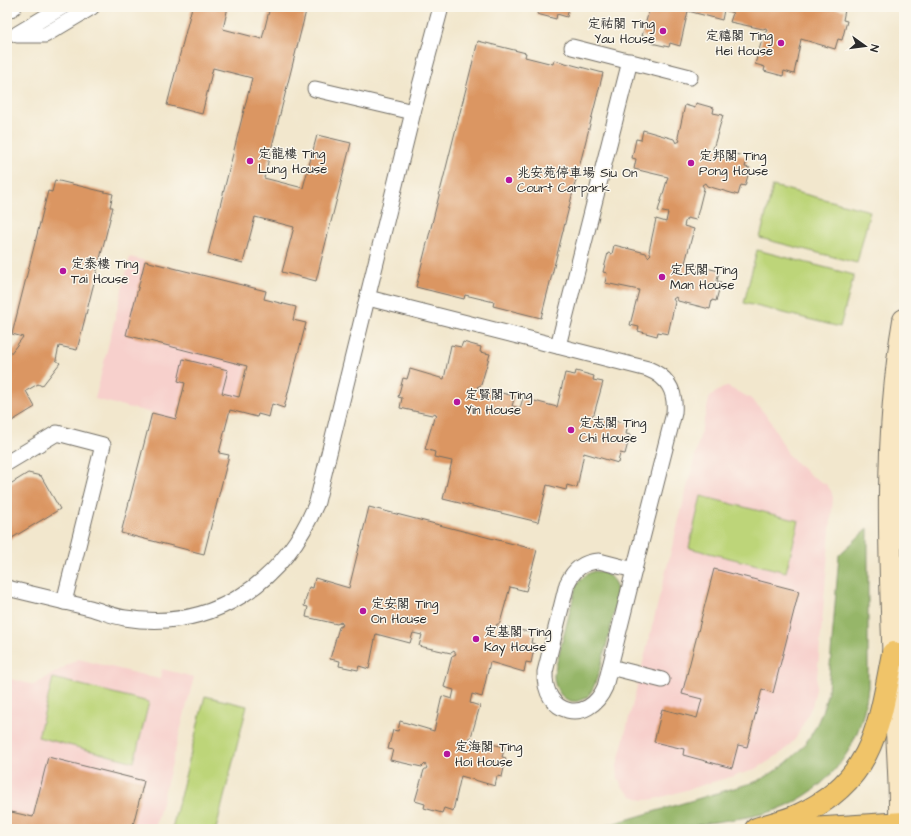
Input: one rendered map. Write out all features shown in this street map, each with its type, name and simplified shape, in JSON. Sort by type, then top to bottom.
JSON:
[{"type":"highway","points":[[756,829],[797,816],[816,806],[834,794],[850,779],[872,743],[879,723],[893,653]]},
{"type":"highway","points":[[810,829],[902,825]]},
{"type":"main road","points":[[902,825],[893,653],[891,476],[894,402],[904,320]]},
{"type":"lane","points":[[7,11],[14,7]]},
{"type":"lane","points":[[12,35],[62,7]]},
{"type":"lane","points":[[12,35],[45,35],[92,7]]},
{"type":"lane","points":[[7,588],[124,617],[149,620],[173,619],[197,614],[226,604],[242,596],[262,582],[280,565],[308,524],[317,502],[413,112],[441,7]]},
{"type":"lane","points":[[572,47],[690,77]]},
{"type":"lane","points":[[558,346],[630,61]]},
{"type":"lane","points":[[315,89],[413,112]]},
{"type":"lane","points":[[368,298],[656,372],[670,385],[674,394],[674,413],[610,667],[600,697],[593,705],[583,710],[572,711],[562,708],[553,702],[547,693],[544,683],[545,672],[567,584],[571,574],[579,566],[594,561],[634,570]]},
{"type":"lane","points":[[7,463],[57,433],[103,445],[64,602]]},
{"type":"lane","points":[[610,667],[662,680]]},
{"type":"shaded area","points":[[130,257],[266,291],[264,299],[293,320],[306,323],[284,408],[272,404],[269,417],[258,414],[257,417],[230,410],[219,453],[229,455],[204,554],[121,533],[152,413],[95,399]]},
{"type":"shaded area","points":[[726,386],[750,398],[760,408],[770,420],[789,456],[810,475],[827,485],[831,491],[833,498],[816,689],[812,706],[796,738],[784,751],[769,761],[754,770],[655,799],[643,800],[632,796],[623,788],[618,778],[617,766],[710,396]]},
{"type":"shaded area","points":[[78,659],[160,679],[162,669],[194,677],[155,829],[7,829],[7,678],[34,685]]},
{"type":"green space","points":[[773,186],[870,211],[857,263],[760,238]]},
{"type":"green space","points":[[757,250],[854,275],[840,327],[744,303]]},
{"type":"green space","points":[[701,496],[799,521],[786,572],[689,548]]},
{"type":"green space","points":[[868,528],[868,687],[865,708],[859,728],[851,746],[841,762],[828,777],[813,790],[796,801],[770,812],[675,828],[650,830],[595,829],[758,781],[772,773],[795,755],[812,733],[824,707],[828,691],[839,555]]},
{"type":"green space","points":[[594,571],[604,573],[612,578],[616,587],[617,598],[601,666],[592,691],[587,697],[580,700],[568,700],[559,693],[554,681],[554,674],[576,587],[583,578]]},
{"type":"green space","points":[[53,678],[149,702],[134,762],[38,737]]},
{"type":"green space","points":[[205,696],[247,706],[216,829],[172,829]]},
{"type":"building","name":"定龍樓 Ting Lung House","points":[[192,7],[228,7],[223,29],[262,39],[270,7],[307,7],[264,178],[303,188],[317,135],[351,143],[316,281],[282,272],[294,227],[255,217],[243,263],[208,254],[252,78],[213,68],[202,114],[167,105]]},
{"type":"building","points":[[530,7],[569,7],[567,17],[557,14],[556,19],[537,14],[538,10]]},
{"type":"building","name":"定禧閣 Ting Hei House","points":[[650,7],[827,7],[845,10],[843,20],[847,21],[842,40],[838,39],[835,49],[801,39],[794,74],[784,71],[783,76],[764,71],[765,67],[755,64],[764,33],[767,31],[766,28],[763,29],[730,22],[733,13],[724,10],[722,20],[688,11],[680,46],[670,43],[669,47],[651,43],[652,38],[642,36]]},
{"type":"building","name":"兆安苑停車場 Siu On Court Carpark","points":[[478,41],[526,53],[525,57],[553,64],[554,60],[603,73],[541,318],[493,306],[494,302],[465,295],[464,299],[416,287]]},
{"type":"building","points":[[696,103],[714,108],[713,113],[723,115],[713,149],[748,157],[745,167],[750,168],[745,186],[741,185],[738,195],[707,186],[705,183],[702,185],[704,188],[696,220],[687,218],[685,222],[684,226],[694,229],[685,263],[719,271],[717,281],[721,282],[716,301],[712,300],[710,309],[678,301],[676,297],[673,299],[675,302],[668,334],[658,332],[657,336],[638,331],[639,327],[630,325],[639,290],[605,283],[607,273],[603,272],[608,253],[612,254],[614,245],[646,253],[648,257],[651,254],[649,251],[656,219],[666,222],[668,213],[658,211],[668,177],[634,169],[636,159],[632,158],[636,139],[641,140],[643,130],[674,139],[676,143],[680,141],[678,137],[685,105],[695,108]]},
{"type":"building","name":"定泰樓 Ting Tai House","points":[[55,180],[113,194],[110,207],[113,207],[77,350],[59,346],[56,360],[60,363],[42,386],[38,384],[26,391],[35,407],[7,424],[7,358],[23,337],[12,334],[48,191],[52,192]]},
{"type":"building","points":[[145,261],[266,291],[264,299],[296,307],[293,320],[306,323],[284,408],[272,404],[269,417],[258,414],[257,417],[230,410],[219,453],[229,455],[204,554],[121,533],[152,413],[176,419],[185,383],[178,381],[183,359],[228,370],[222,393],[239,397],[247,366],[126,335]]},
{"type":"building","points":[[463,342],[481,347],[480,352],[490,354],[481,385],[477,387],[479,391],[483,389],[515,396],[512,406],[520,408],[523,398],[557,407],[565,373],[575,375],[576,371],[594,376],[593,380],[603,382],[594,414],[591,416],[593,419],[596,417],[628,424],[626,434],[630,435],[625,454],[620,453],[618,463],[584,453],[577,488],[567,485],[566,490],[547,485],[538,522],[443,499],[452,461],[434,457],[435,452],[425,449],[434,418],[437,416],[435,413],[432,415],[400,408],[402,398],[398,397],[403,378],[407,379],[410,369],[444,379],[451,345],[461,347]]},
{"type":"building","points":[[28,473],[41,476],[60,509],[7,541],[7,486]]},
{"type":"building","points":[[369,507],[537,550],[526,591],[510,587],[500,623],[496,625],[498,628],[502,626],[533,633],[531,643],[535,644],[531,663],[526,662],[524,672],[490,662],[482,697],[472,694],[470,703],[480,706],[471,737],[468,739],[470,742],[473,740],[505,747],[502,757],[506,758],[502,777],[497,776],[495,786],[461,776],[453,811],[444,808],[442,813],[424,808],[425,804],[415,801],[424,770],[427,768],[425,764],[422,767],[390,760],[393,750],[388,749],[393,730],[398,731],[400,721],[434,731],[442,696],[452,699],[454,690],[444,687],[452,656],[456,654],[454,651],[451,653],[419,646],[422,635],[413,633],[410,643],[376,634],[369,669],[359,666],[358,670],[339,666],[340,661],[330,659],[339,627],[343,625],[341,622],[337,624],[306,617],[308,607],[304,606],[309,587],[313,588],[315,578],[349,588]]},
{"type":"building","points":[[714,569],[799,591],[773,693],[762,689],[747,747],[738,745],[732,768],[683,755],[684,749],[654,742],[662,709],[697,718],[702,699],[682,694]]},
{"type":"building","points":[[48,757],[144,781],[132,829],[7,829],[7,811],[33,817]]},
{"type":"place","name":"定祐閣 Ting Yau House","points":[[663,31]]},
{"type":"place","name":"定禧閣 Ting Hei House","points":[[781,43]]},
{"type":"place","name":"定龍樓 Ting Lung House","points":[[250,161]]},
{"type":"place","name":"定邦閣 Ting Pong House","points":[[691,163]]},
{"type":"place","name":"兆安苑停車場 Siu On Court Carpark","points":[[509,180]]},
{"type":"place","name":"定泰樓 Ting Tai House","points":[[63,271]]},
{"type":"place","name":"定民閣 Ting Man House","points":[[662,277]]},
{"type":"place","name":"定賢閣 Ting Yin House","points":[[457,402]]},
{"type":"place","name":"定志閣 Ting Chi House","points":[[571,430]]},
{"type":"place","name":"定安閣 Ting On House","points":[[363,611]]},
{"type":"place","name":"定基閣 Ting Kay House","points":[[476,639]]},
{"type":"place","name":"定海閣 Ting Hoi House","points":[[447,754]]}]
